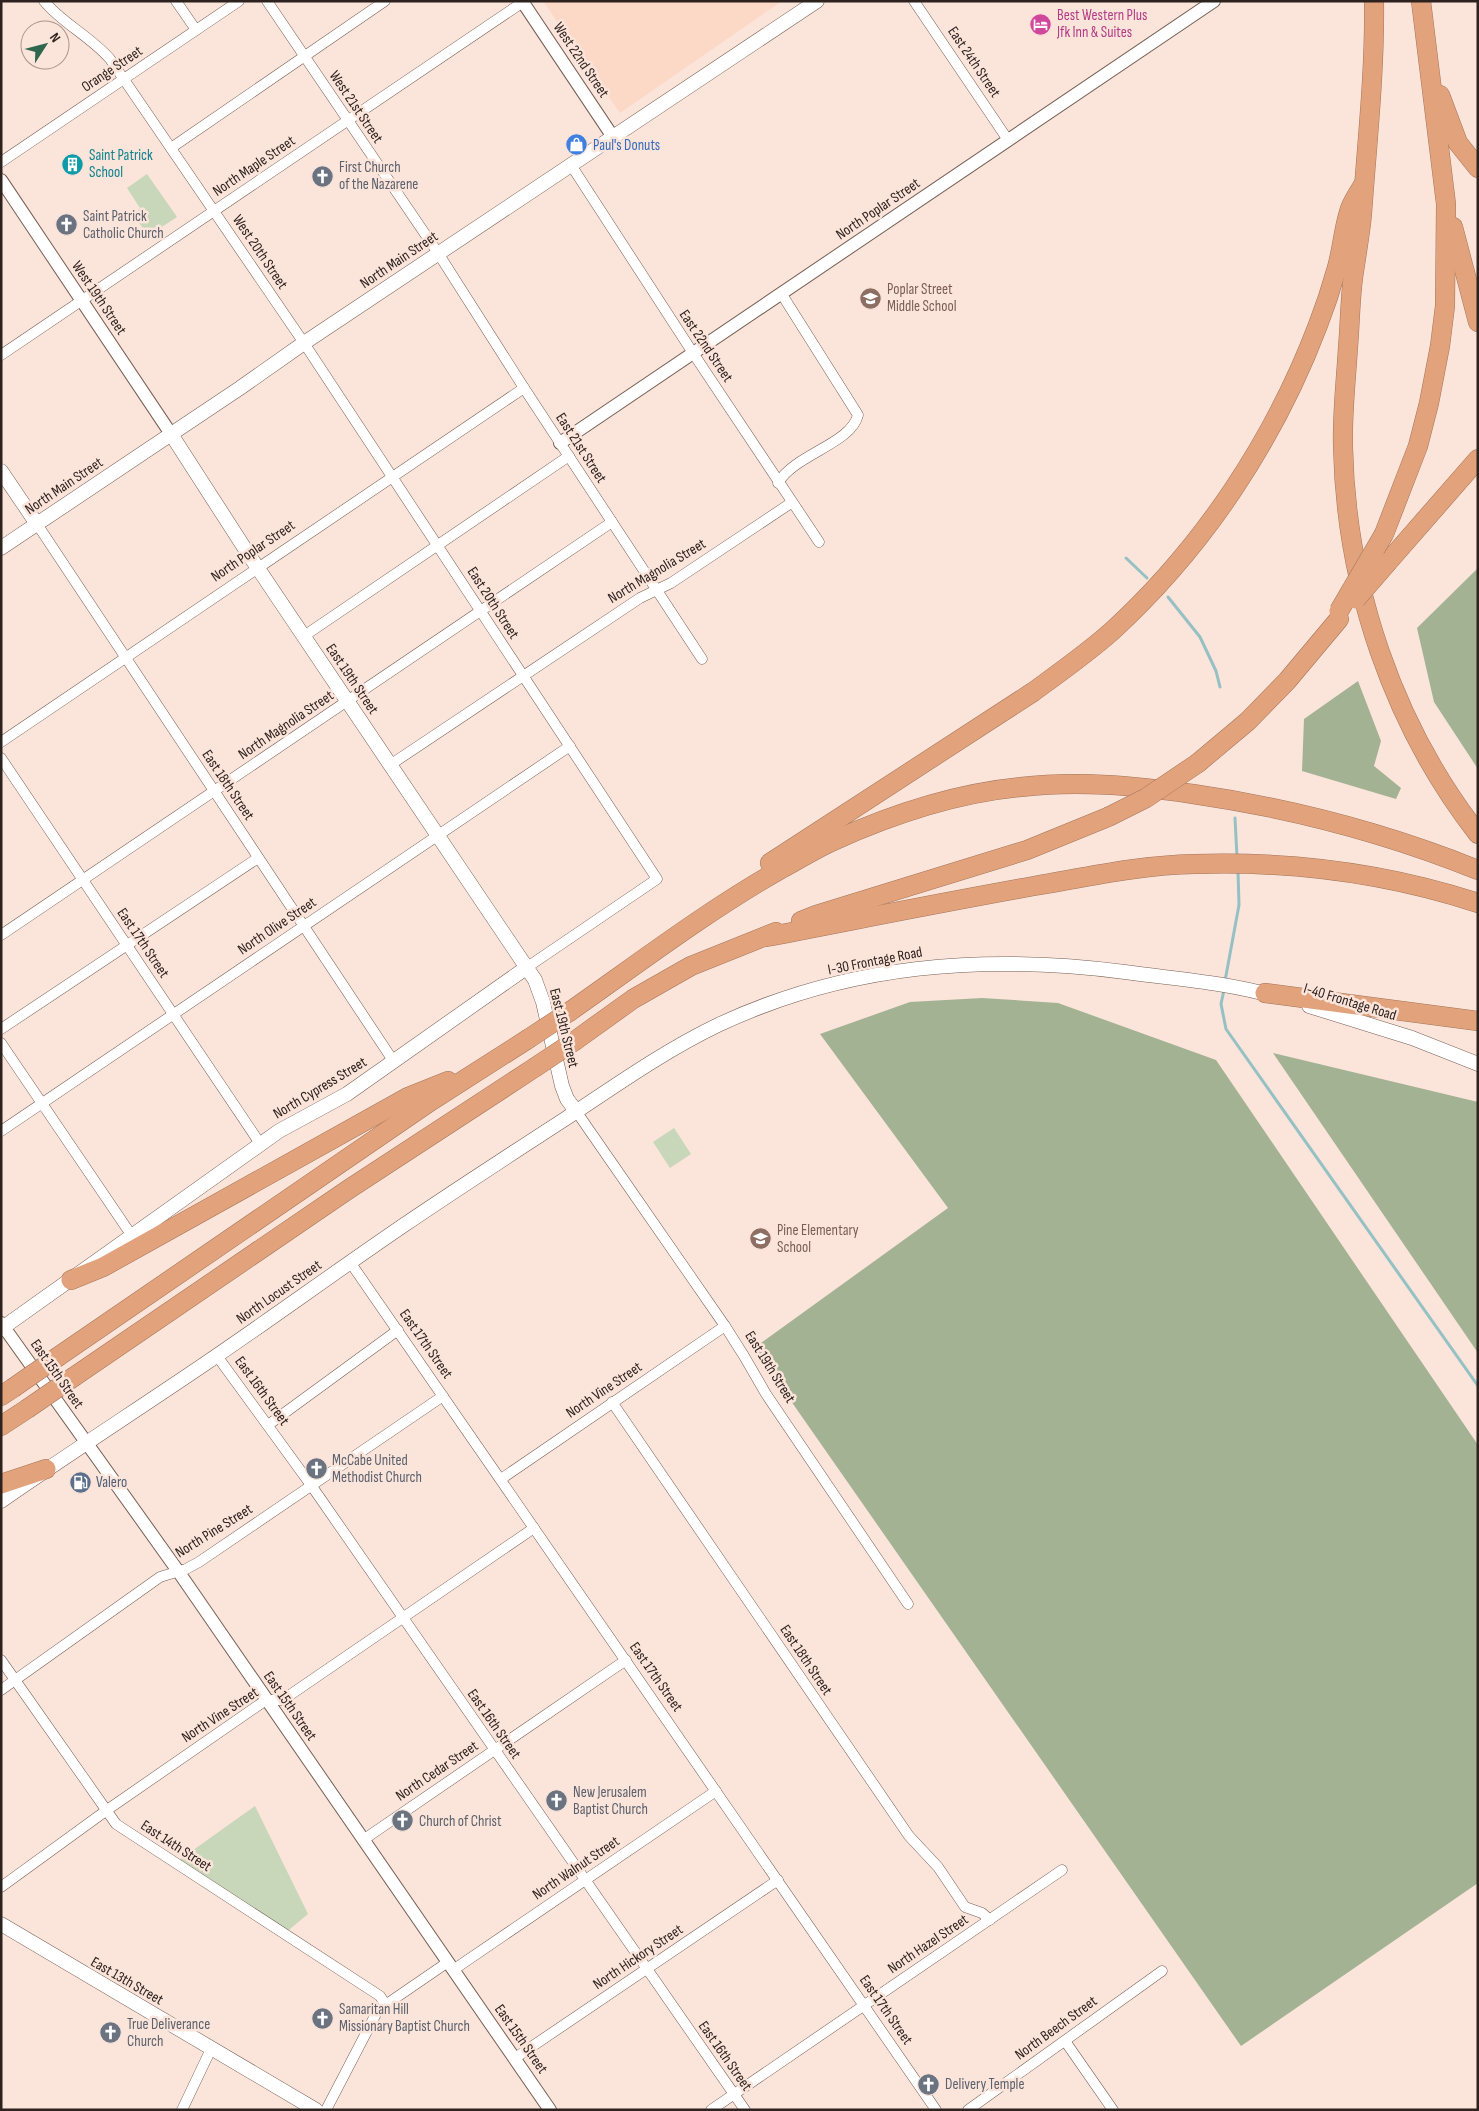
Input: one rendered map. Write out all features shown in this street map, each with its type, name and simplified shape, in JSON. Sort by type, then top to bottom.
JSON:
[{"type":"highway","points":[[1374,1],[1373,72],[1362,214],[1350,310],[1343,411],[1343,447],[1348,518],[1365,608],[1394,689],[1426,756],[1448,794],[1478,834]]},
{"type":"highway","points":[[1421,1],[1434,119],[1446,204],[1478,322]]},
{"type":"highway","points":[[1428,52],[1449,123],[1458,143],[1478,168]]},
{"type":"highway","points":[[742,892],[765,867],[1033,692],[1068,666],[1119,624],[1173,567],[1234,489],[1281,409],[1318,325],[1337,270],[1349,210],[1363,185]]},
{"type":"highway","points":[[1335,621],[1384,534],[1418,446],[1435,375],[1444,306],[1446,204]]},
{"type":"highway","points":[[1,1426],[350,1189],[576,1040],[633,999],[684,970],[714,955],[766,937],[816,914],[1027,850],[1108,817],[1146,798],[1198,763],[1248,721],[1274,694],[1335,621],[1478,458]]},
{"type":"highway","points":[[7,1392],[431,1101],[569,1012],[742,892],[831,842],[894,816],[964,796],[1022,786],[1056,784],[1113,785],[1161,789],[1254,804],[1364,831],[1447,857],[1478,870]]},
{"type":"highway","points":[[766,937],[934,904],[1114,872],[1193,864],[1277,864],[1347,872],[1442,891],[1478,902]]},
{"type":"highway","points":[[1265,993],[1478,1021]]},
{"type":"highway","points":[[71,1280],[103,1267],[408,1097],[494,1062]]},
{"type":"highway","points":[[1,1484],[46,1469]]},
{"type":"main road","name":"North Main Street","points":[[1,548],[438,253],[817,1]]},
{"type":"main road","name":"East 19th Street","points":[[171,434],[258,568],[537,985],[543,1002],[562,1086],[567,1099],[576,1111]]},
{"type":"main road","points":[[1,471],[37,524]]},
{"type":"main road","name":"I-30 Frontage Road","points":[[576,1111],[634,1072],[719,1025],[788,998],[831,984],[870,976],[921,967],[960,964],[1029,963],[1076,966],[1209,983]]},
{"type":"main road","name":"North Cypress Street","points":[[2,1326],[71,1280],[280,1131],[347,1094],[526,968]]},
{"type":"main road","name":"I-40 Frontage Road","points":[[1209,983],[1265,993],[1374,1026],[1478,1064]]},
{"type":"main road","name":"North Locust Street","points":[[1,1501],[85,1442],[217,1356],[472,1179],[576,1111]]},
{"type":"main road","name":"East 13th Street","points":[[1,1924],[316,2110]]},
{"type":"street","name":"West 20th Street","points":[[44,1],[64,21],[98,45],[124,79],[304,343]]},
{"type":"street","points":[[176,1],[196,30]]},
{"type":"street","name":"Orange Street","points":[[1,162],[239,1]]},
{"type":"street","name":"West 21st Street","points":[[267,1],[347,122],[438,253]]},
{"type":"street","points":[[171,148],[385,1]]},
{"type":"street","name":"East 24th Street","points":[[914,1],[1008,140]]},
{"type":"street","name":"North Poplar Street","points":[[560,443],[1214,1]]},
{"type":"street","name":"West 22nd Street","points":[[522,2],[613,136]]},
{"type":"street","name":"North Maple Street","points":[[1,355],[522,2]]},
{"type":"street","name":"East 22nd Street","points":[[571,165],[692,353],[819,542]]},
{"type":"street","name":"West 19th Street","points":[[1,180],[171,434]]},
{"type":"street","name":"East 21st Street","points":[[438,253],[702,659]]},
{"type":"street","points":[[778,483],[789,468],[853,427],[858,415],[857,410],[781,294]]},
{"type":"street","name":"East 20th Street","points":[[304,343],[657,879]]},
{"type":"street","name":"North Poplar Street","points":[[1,742],[524,388]]},
{"type":"street","points":[[304,636],[569,456]]},
{"type":"street","name":"North Magnolia Street","points":[[390,765],[640,598],[670,583],[791,503]]},
{"type":"street","name":"North Magnolia Street","points":[[1,935],[612,522]]},
{"type":"street","name":"East 18th Street","points":[[37,524],[394,1062]]},
{"type":"street","name":"North Olive Street","points":[[1,1131],[570,746]]},
{"type":"street","name":"East 17th Street","points":[[1,758],[261,1145]]},
{"type":"street","points":[[1,1029],[258,858]]},
{"type":"street","name":"North Cypress Street","points":[[526,968],[657,879]]},
{"type":"street","points":[[1,1043],[132,1236]]},
{"type":"street","name":"East 19th Street","points":[[576,1111],[725,1326],[766,1394],[908,1604]]},
{"type":"street","name":"East 17th Street","points":[[350,1262],[936,2110]]},
{"type":"street","name":"East 15th Street","points":[[2,1326],[178,1571],[550,2110]]},
{"type":"street","name":"North Vine Street","points":[[501,1479],[725,1326]]},
{"type":"street","points":[[268,1425],[398,1330]]},
{"type":"street","name":"East 16th Street","points":[[217,1356],[311,1485],[745,2110]]},
{"type":"street","name":"North Pine Street","points":[[1,1690],[160,1578],[199,1562],[443,1396]]},
{"type":"street","name":"East 18th Street","points":[[612,1402],[909,1836],[938,1867],[965,1907],[982,1913],[990,1920]]},
{"type":"street","name":"North Vine Street","points":[[1,1887],[107,1810],[266,1700],[281,1700],[287,1697],[534,1528]]},
{"type":"street","name":"East 14th Street","points":[[1,1660],[116,1824],[380,1996],[385,2004]]},
{"type":"street","name":"North Cedar Street","points":[[363,1840],[626,1660]]},
{"type":"street","name":"North Walnut Street","points":[[326,2110],[378,2010],[385,2004],[450,1966],[584,1880],[716,1790]]},
{"type":"street","name":"North Hazel Street","points":[[711,2110],[1062,1870]]},
{"type":"street","name":"North Hickory Street","points":[[515,2058],[778,1880]]},
{"type":"street","name":"North Beech Street","points":[[968,2110],[1162,1971]]},
{"type":"street","points":[[1064,2041],[1113,2110]]},
{"type":"street","points":[[183,2106],[211,2049]]},
{"type":"shaded area","points":[[543,1],[782,1],[620,113]]},
{"type":"green space","points":[[147,174],[177,217],[148,236],[134,215],[140,208],[127,188]]},
{"type":"green space","points":[[1478,568],[1478,769],[1434,702],[1417,628]]},
{"type":"green space","points":[[1358,681],[1381,741],[1374,766],[1401,788],[1396,799],[1302,771],[1304,719]]},
{"type":"green space","points":[[982,998],[1058,1003],[1216,1060],[1478,1445],[1478,1883],[1241,2046],[754,1348],[948,1208],[820,1034],[910,1002]]},
{"type":"green space","points":[[1273,1053],[1478,1102],[1478,1353]]},
{"type":"green space","points":[[674,1128],[691,1154],[670,1168],[653,1142]]},
{"type":"green space","points":[[255,1806],[308,1914],[284,1934],[175,1863]]},
{"type":"waterway","points":[[1126,558],[1147,578]]},
{"type":"waterway","points":[[1168,597],[1200,637],[1216,671],[1220,687]]},
{"type":"waterway","points":[[1235,818],[1237,857]]},
{"type":"waterway","points":[[1225,981],[1239,905],[1238,871]]},
{"type":"waterway","points":[[1224,990],[1221,1004],[1226,1029],[1478,1386]]},
{"type":"place","name":"Best Western Plus Jfk Inn & Suites","points":[[1041,24]]},
{"type":"place","name":"Paul's Donuts","points":[[577,145]]},
{"type":"place","name":"Saint Patrick School","points":[[73,164]]},
{"type":"place","name":"First Church of the Nazarene","points":[[323,176]]},
{"type":"place","name":"Saint Patrick Catholic Church","points":[[67,225]]},
{"type":"place","name":"Poplar Street Middle School","points":[[871,298]]},
{"type":"place","name":"Pine Elementary School","points":[[761,1239]]},
{"type":"place","name":"McCabe United Methodist Church","points":[[316,1469]]},
{"type":"place","name":"Valero","points":[[80,1482]]},
{"type":"place","name":"New Jerusalem Baptist Church","points":[[557,1801]]},
{"type":"place","name":"Church of Christ","points":[[403,1821]]},
{"type":"place","name":"Samaritan Hill Missionary Baptist Church","points":[[323,2018]]},
{"type":"place","name":"True Deliverance Church","points":[[111,2033]]},
{"type":"place","name":"Delivery Temple","points":[[929,2084]]}]
